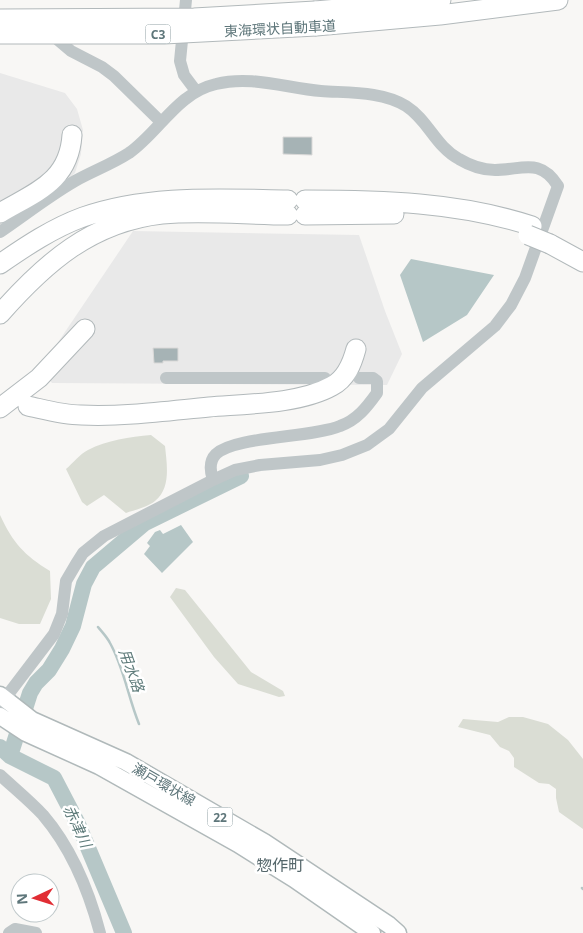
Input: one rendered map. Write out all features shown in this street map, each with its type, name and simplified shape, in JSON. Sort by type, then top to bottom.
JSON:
[{"type":"highway","name":"東海環状自動車道","points":[[0,34],[164,34],[316,19],[441,0]]},
{"type":"highway","name":"東海環状自動車道","points":[[0,19],[316,19],[440,15],[558,0]]},
{"type":"highway","points":[[0,15],[194,18]]},
{"type":"highway","points":[[0,42],[164,34]]},
{"type":"highway","points":[[0,213],[40,190],[56,177],[67,161],[72,135]]},
{"type":"highway","points":[[0,264],[29,244],[58,228],[81,218],[119,207],[184,200],[297,207]]},
{"type":"highway","points":[[0,314],[34,277],[57,257],[82,240],[112,226],[144,217],[174,213],[397,202],[485,213],[583,250]]},
{"type":"highway","points":[[551,239],[583,262]]},
{"type":"highway","points":[[0,398],[39,378],[85,329]]},
{"type":"highway","points":[[28,406],[61,414],[98,416],[287,399],[315,394],[340,381],[351,366],[356,349]]},
{"type":"main road","name":"瀬戸環状線","points":[[5,707],[29,727],[230,839],[294,879],[372,933]]},
{"type":"main road","name":"瀬戸環状線","points":[[29,727],[126,762],[264,842],[324,880],[398,933]]},
{"type":"street","points":[[186,0],[180,61],[184,75],[196,92]]},
{"type":"street","points":[[58,40],[70,51],[91,60],[114,76],[161,122]]},
{"type":"street","points":[[0,232],[75,182],[127,154],[147,138],[180,102],[196,92],[216,84],[241,80],[318,91],[389,98],[406,106],[419,117],[442,146],[460,160],[472,166],[490,170],[534,166],[552,176],[558,186],[525,278],[511,305],[495,326],[422,388],[389,429],[367,445],[342,455],[320,460],[260,465],[235,470],[118,528],[83,553],[66,581],[62,614],[54,634],[5,707]]},
{"type":"street","points":[[166,378],[324,378]]},
{"type":"street","points":[[213,480],[211,468],[214,458],[217,453],[227,448],[241,444],[325,431],[353,420],[363,412],[378,393],[377,381],[373,378],[359,378]]},
{"type":"street","points":[[0,775],[42,814],[64,845],[87,886],[100,933]]},
{"type":"street","points":[[9,933],[15,929],[36,933]]},
{"type":"shaded area","points":[[0,73],[65,93],[77,109],[83,130],[81,154],[75,173],[56,191],[0,226]]},
{"type":"shaded area","points":[[133,231],[359,235],[402,354],[387,385],[52,383],[40,369]]},
{"type":"shaded area","points":[[411,259],[494,275],[467,315],[423,342],[400,275]]},
{"type":"shaded area","points":[[151,435],[165,446],[167,461],[167,476],[164,490],[155,501],[145,507],[126,513],[104,495],[87,506],[82,502],[66,469],[82,454],[95,447],[119,440]]},
{"type":"shaded area","points":[[0,515],[20,548],[50,571],[51,599],[40,624],[19,624],[0,618]]},
{"type":"shaded area","points":[[181,525],[193,542],[162,573],[144,554],[150,546],[147,543],[155,532],[160,530],[163,534]]},
{"type":"shaded area","points":[[176,588],[185,590],[251,672],[283,691],[285,696],[279,697],[238,684],[214,657],[170,597]]},
{"type":"shaded area","points":[[509,717],[523,717],[548,724],[568,740],[583,759],[583,829],[559,812],[556,789],[549,784],[539,783],[514,767],[514,758],[509,751],[500,747],[490,735],[458,727],[463,719],[498,722]]},
{"type":"building","points":[[283,137],[312,137],[312,155],[283,154]]},
{"type":"building","points":[[153,348],[178,348],[178,361],[154,363]]},
{"type":"waterway","points":[[10,756],[30,693],[36,683],[49,670],[62,649],[73,626],[84,584],[93,567],[145,523],[241,476]]},
{"type":"waterway","name":"用水路","points":[[98,627],[115,653],[139,724]]},
{"type":"waterway","name":"赤津川","points":[[0,747],[10,756],[54,778],[78,824],[124,933]]},
{"type":"district","name":"惣作町","points":[[280,865]]}]
